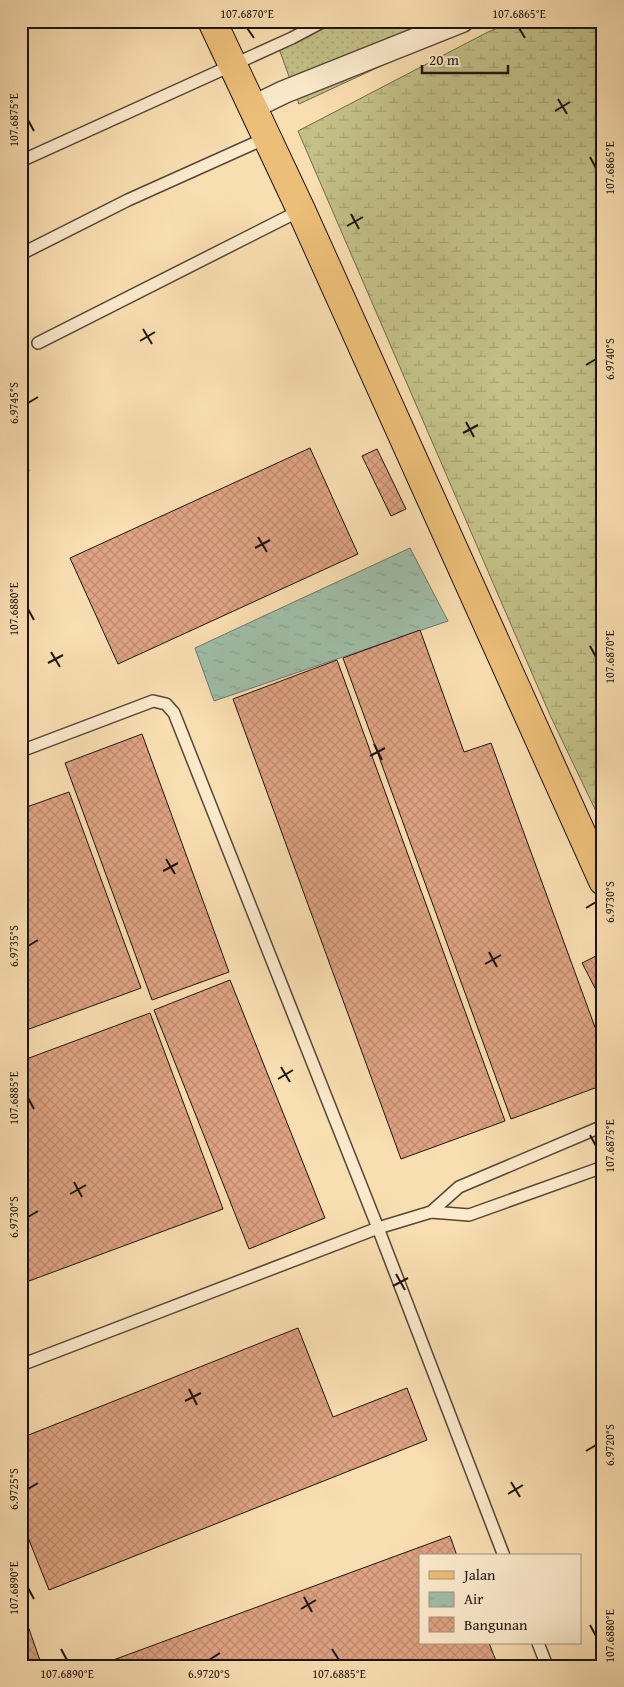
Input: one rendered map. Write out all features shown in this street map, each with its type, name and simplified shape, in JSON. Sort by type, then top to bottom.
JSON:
[{"type":"main road","points":[[212,21],[301,210],[603,881]]},
{"type":"street","points":[[253,107],[284,92],[462,21]]},
{"type":"lane","points":[[21,161],[324,21]]},
{"type":"lane","points":[[21,254],[128,200],[266,138]]},
{"type":"lane","points":[[38,343],[301,210]]},
{"type":"lane","points":[[21,751],[154,701],[166,704],[174,713],[378,1228],[503,1554]]},
{"type":"lane","points":[[431,1212],[459,1187],[603,1126]]},
{"type":"lane","points":[[21,1365],[378,1228],[431,1212],[469,1216],[603,1167]]},
{"type":"lane","points":[[538,1644],[547,1666]]},
{"type":"green space","points":[[331,21],[478,21],[299,104],[278,46]]},
{"type":"green space","points":[[515,21],[603,21],[603,826],[550,715],[298,131],[488,32]]},
{"type":"water","points":[[410,548],[448,621],[214,701],[195,648]]},
{"type":"building","points":[[21,445],[29,471],[21,474]]},
{"type":"building","points":[[310,448],[358,554],[118,664],[70,558]]},
{"type":"building","points":[[377,449],[406,509],[391,516],[362,456]]},
{"type":"building","points":[[420,630],[464,752],[491,743],[603,1049],[603,1085],[511,1119],[343,658]]},
{"type":"building","points":[[337,660],[505,1121],[401,1159],[233,699]]},
{"type":"building","points":[[142,734],[229,972],[152,1000],[65,763]]},
{"type":"building","points":[[69,792],[141,988],[21,1032],[21,809]]},
{"type":"building","points":[[602,953],[603,986],[596,990],[582,963]]},
{"type":"building","points":[[230,980],[325,1218],[249,1249],[154,1010]]},
{"type":"building","points":[[150,1013],[223,1209],[21,1284],[21,1061]]},
{"type":"building","points":[[298,1328],[333,1417],[407,1388],[427,1440],[49,1590],[21,1520],[21,1438]]},
{"type":"building","points":[[450,1536],[456,1554],[419,1554],[419,1644],[489,1644],[498,1666],[106,1666],[105,1663]]},
{"type":"building","points":[[21,1612],[23,1612],[42,1666],[21,1666]]}]
